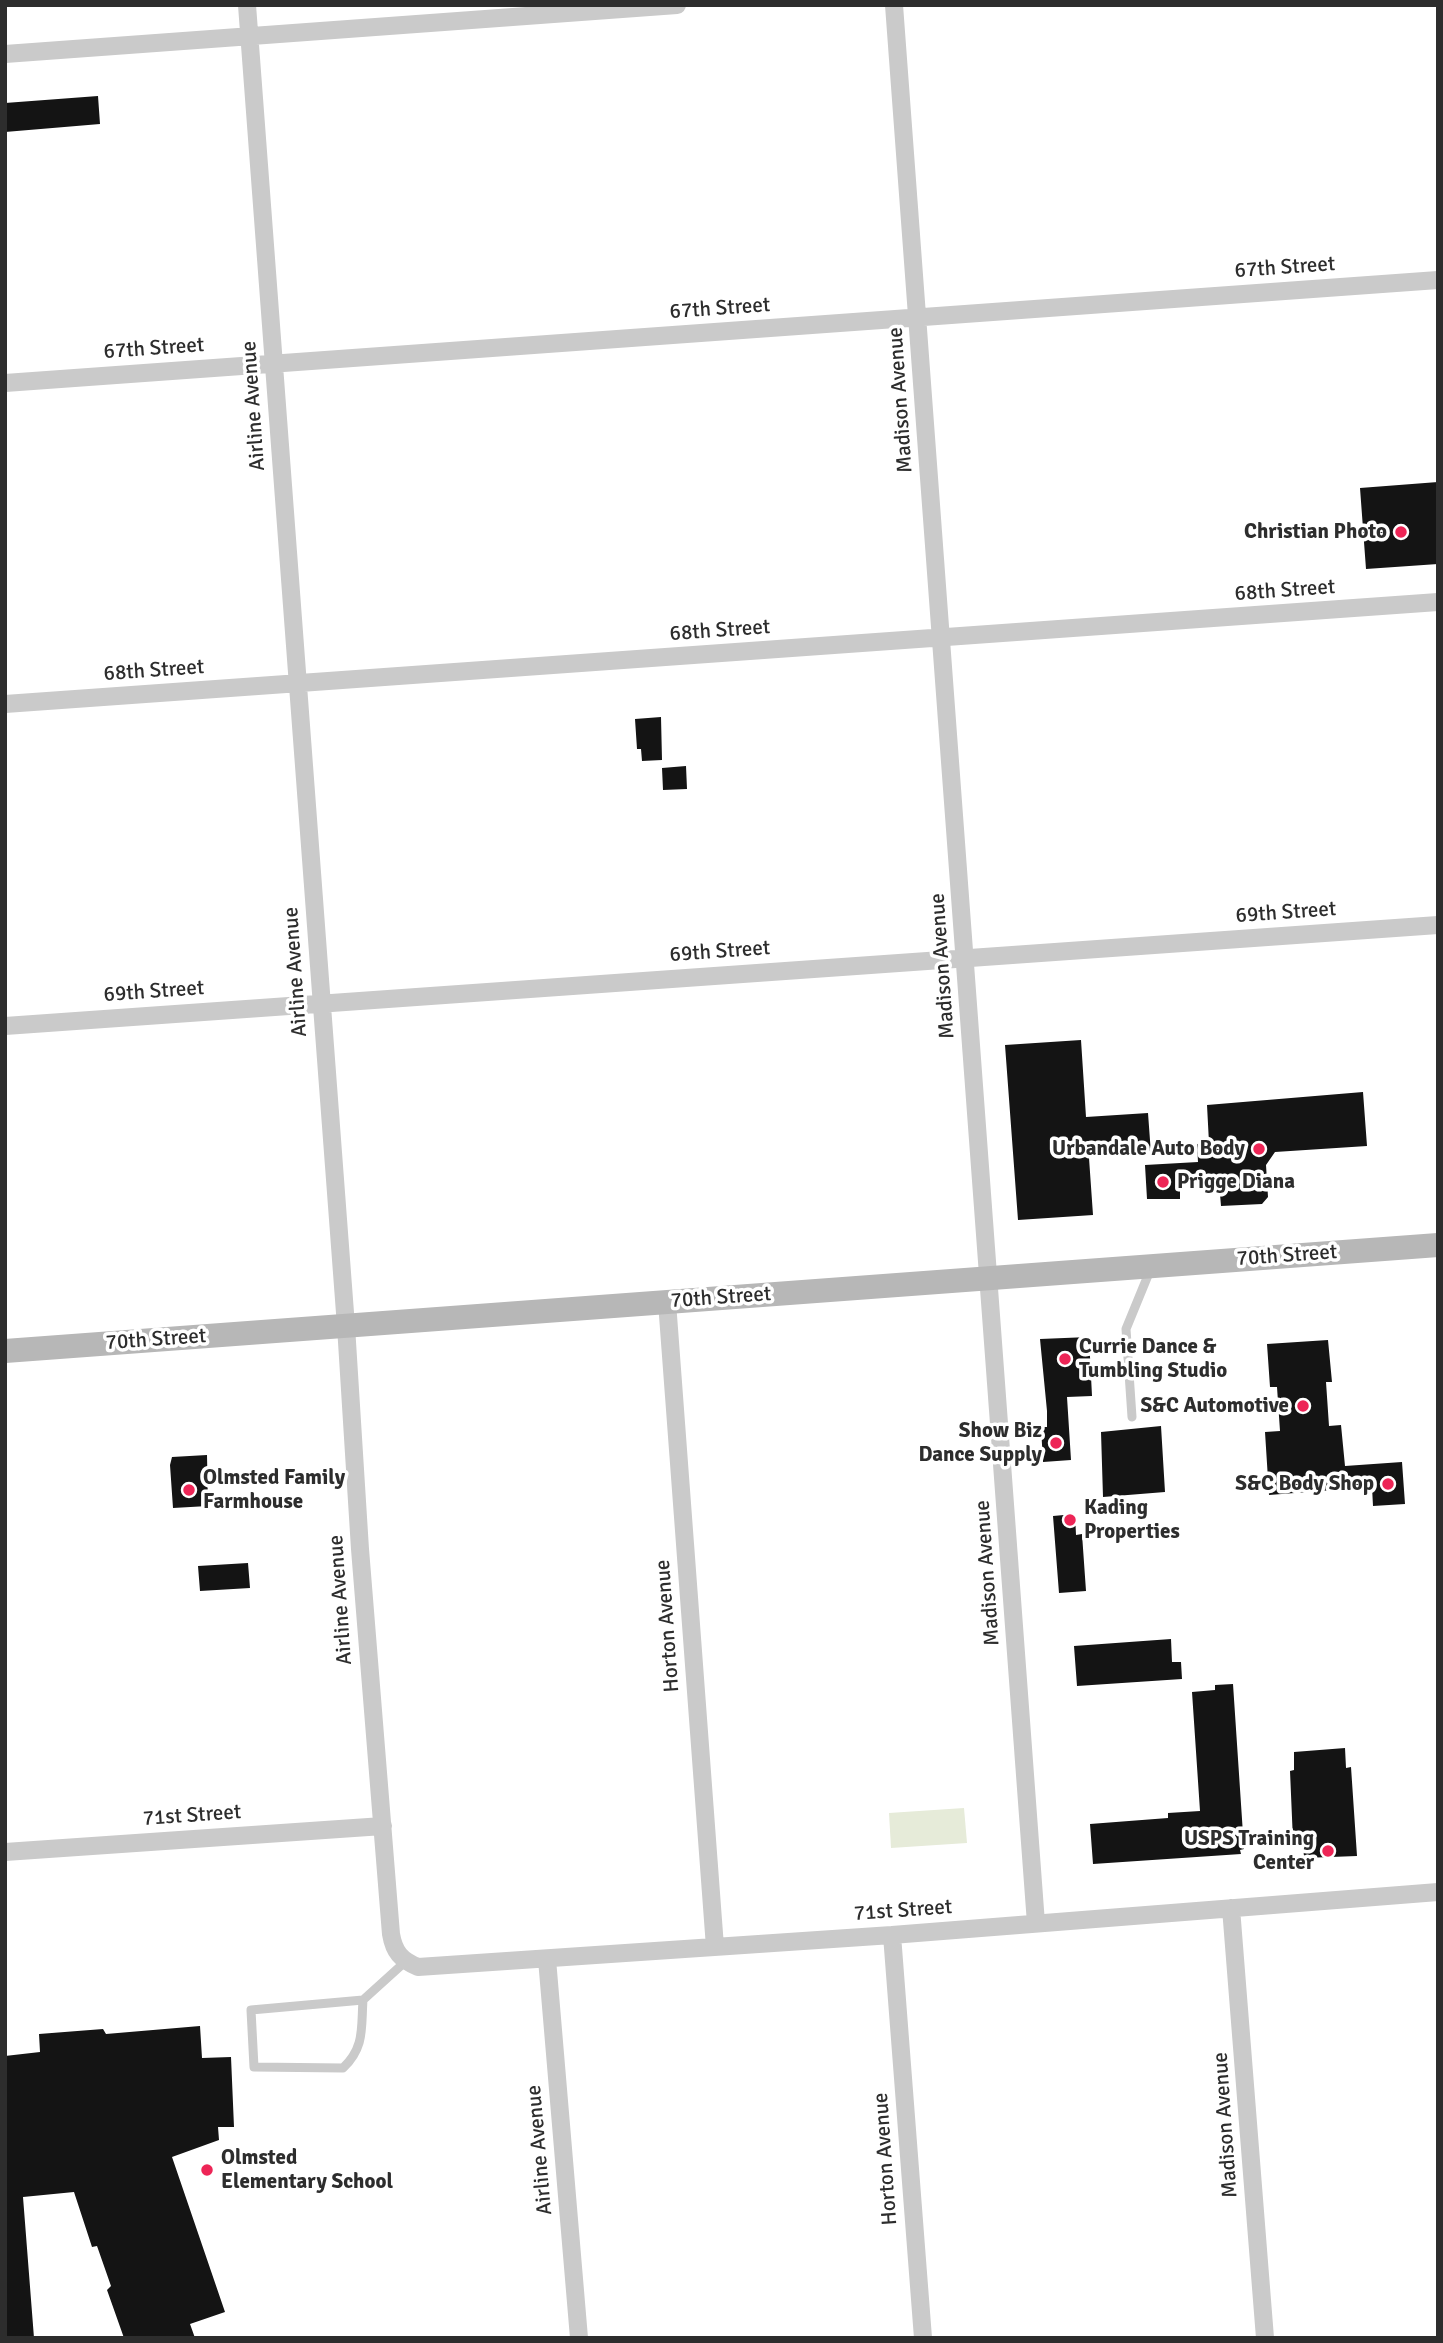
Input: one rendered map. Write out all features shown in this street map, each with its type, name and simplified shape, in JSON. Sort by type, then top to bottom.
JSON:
[{"type":"main road","name":"70th Street","points":[[5,1351],[1438,1245]]},
{"type":"street","name":"Airline Avenue","points":[[247,5],[360,1549],[391,1934],[394,1948],[405,1962]]},
{"type":"street","points":[[5,54],[677,5]]},
{"type":"street","name":"Madison Avenue","points":[[894,5],[1036,1923]]},
{"type":"street","name":"67th Street","points":[[5,383],[1438,280]]},
{"type":"street","name":"68th Street","points":[[5,705],[1438,602]]},
{"type":"street","name":"69th Street","points":[[5,1026],[1438,925]]},
{"type":"street","name":"Horton Avenue","points":[[667,1302],[715,1947]]},
{"type":"street","name":"71st Street","points":[[5,1852],[383,1826]]},
{"type":"street","name":"71st Street","points":[[405,1962],[418,1967],[547,1959],[1438,1892]]},
{"type":"street","name":"Madison Avenue","points":[[1231,1908],[1265,2338]]},
{"type":"street","name":"Horton Avenue","points":[[892,1935],[923,2338]]},
{"type":"street","name":"Airline Avenue","points":[[547,1959],[579,2338]]},
{"type":"lane","points":[[1132,1417],[1126,1329],[1152,1266]]},
{"type":"lane","points":[[363,2000],[360,2043],[355,2057],[343,2067],[254,2067],[251,2010],[363,2000],[405,1962]]},
{"type":"green space","points":[[964,1808],[967,1843],[891,1848],[889,1813]]},
{"type":"building","points":[[98,96],[100,124],[5,132],[5,103]]},
{"type":"building","name":"Christian Photo","points":[[1438,482],[1438,564],[1366,569],[1360,488]]},
{"type":"building","points":[[661,717],[662,760],[642,761],[641,749],[637,749],[635,719]]},
{"type":"building","points":[[686,766],[687,789],[663,790],[662,768]]},
{"type":"building","points":[[1081,1040],[1086,1117],[1148,1113],[1151,1154],[1089,1158],[1093,1215],[1018,1220],[1005,1045]]},
{"type":"building","name":"Urbandale Auto Body","points":[[1363,1092],[1367,1146],[1275,1152],[1266,1165],[1268,1197],[1262,1204],[1221,1206],[1219,1182],[1180,1184],[1180,1199],[1147,1199],[1145,1165],[1198,1162],[1197,1144],[1209,1143],[1207,1105]]},
{"type":"building","name":"Currie Dance & Tumbling Studio","points":[[1089,1337],[1092,1396],[1067,1397],[1071,1460],[1043,1462],[1041,1427],[1047,1427],[1047,1411],[1040,1339]]},
{"type":"building","name":"S&C Automotive","points":[[1328,1340],[1332,1382],[1326,1382],[1329,1426],[1341,1425],[1345,1466],[1402,1462],[1405,1504],[1373,1506],[1372,1487],[1269,1495],[1265,1432],[1280,1431],[1277,1387],[1270,1387],[1267,1344]]},
{"type":"building","points":[[1161,1426],[1165,1492],[1103,1497],[1101,1432]]},
{"type":"building","name":"Olmsted Family Farmhouse","points":[[207,1455],[208,1506],[173,1508],[170,1465],[172,1457]]},
{"type":"building","points":[[1075,1514],[1076,1535],[1082,1534],[1086,1591],[1059,1593],[1053,1516]]},
{"type":"building","points":[[248,1563],[250,1588],[200,1591],[198,1566]]},
{"type":"building","points":[[1171,1639],[1172,1662],[1181,1662],[1182,1679],[1077,1686],[1074,1646]]},
{"type":"building","points":[[1233,1684],[1244,1849],[1240,1850],[1241,1854],[1093,1864],[1090,1824],[1168,1818],[1168,1813],[1200,1811],[1192,1692],[1215,1690],[1215,1685]]},
{"type":"building","points":[[1345,1748],[1346,1768],[1351,1767],[1357,1856],[1304,1858],[1303,1841],[1293,1841],[1290,1771],[1294,1770],[1294,1752]]},
{"type":"building","name":"Olmsted Elementary School","points":[[200,2026],[202,2058],[231,2057],[234,2127],[218,2127],[219,2140],[172,2157],[225,2312],[190,2324],[195,2338],[124,2338],[107,2290],[111,2286],[97,2246],[92,2247],[74,2192],[23,2197],[34,2338],[5,2338],[5,2056],[40,2052],[39,2034],[103,2029],[106,2034]]},
{"type":"place","name":"Christian Photo","points":[[1401,532]]},
{"type":"place","name":"Urbandale Auto Body","points":[[1259,1149]]},
{"type":"place","name":"Prigge Diana","points":[[1163,1182]]},
{"type":"place","name":"Currie Dance & Tumbling Studio","points":[[1065,1359]]},
{"type":"place","name":"S&C Automotive","points":[[1303,1406]]},
{"type":"place","name":"Show Biz Dance Supply","points":[[1056,1443]]},
{"type":"place","name":"S&C Body Shop","points":[[1388,1484]]},
{"type":"place","name":"Olmsted Family Farmhouse","points":[[189,1490]]},
{"type":"place","name":"Kading Properties","points":[[1070,1520]]},
{"type":"place","name":"USPS Training Center","points":[[1328,1851]]},
{"type":"place","name":"Olmsted Elementary School","points":[[207,2170]]}]
